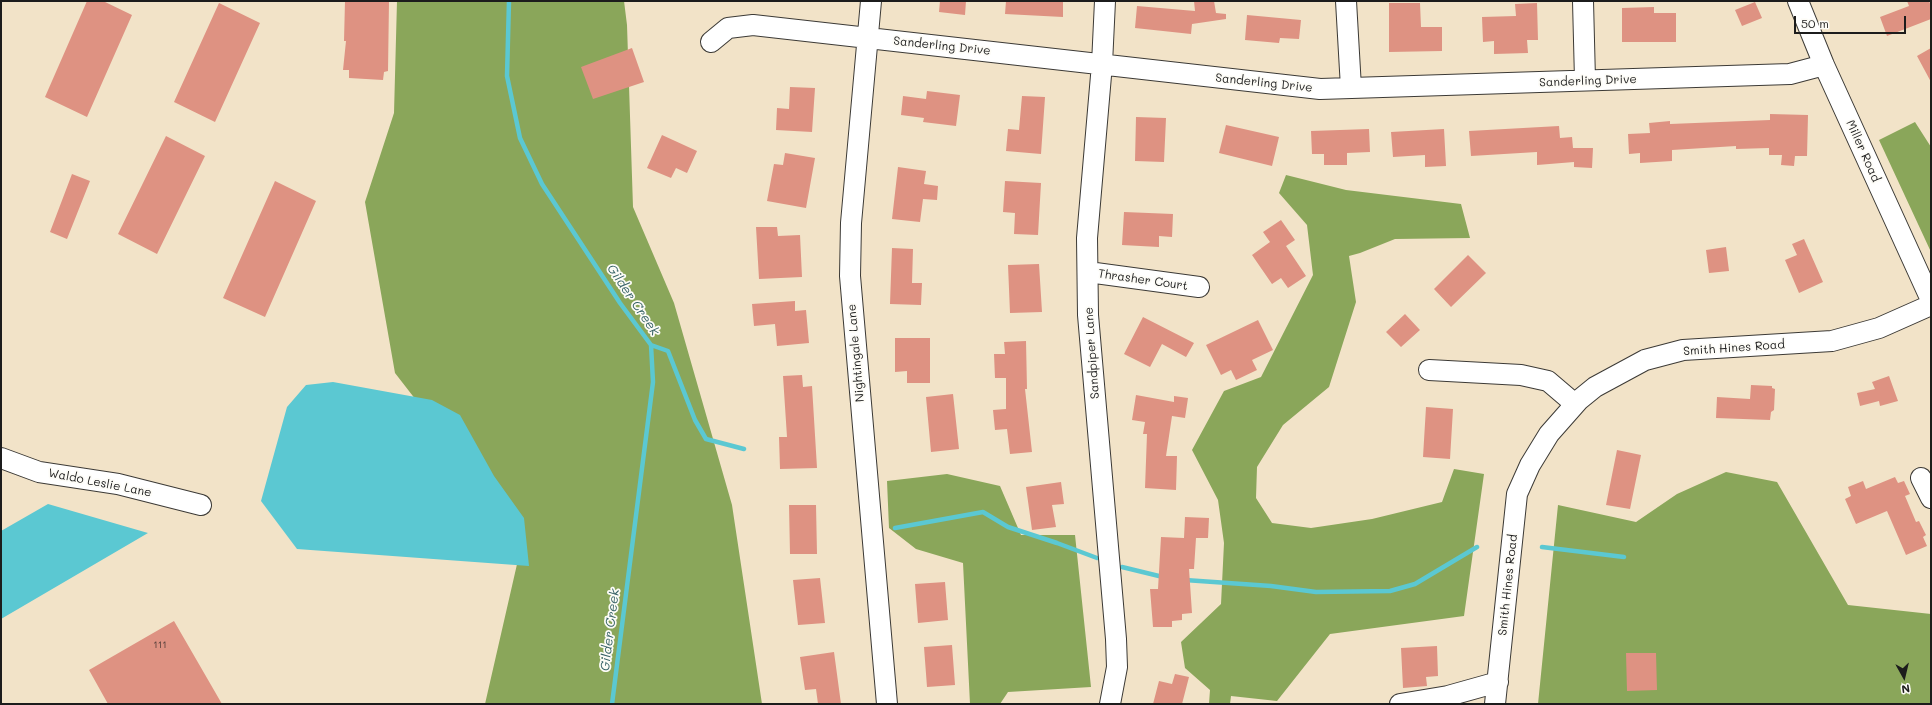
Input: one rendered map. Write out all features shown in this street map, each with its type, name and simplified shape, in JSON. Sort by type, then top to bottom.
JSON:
[{"type":"street","name":"Nightingale Lane","points":[[871,1],[869,38],[851,223],[850,276],[887,704]]},
{"type":"street","name":"Sandpiper Lane","points":[[1105,1],[1102,64],[1088,212],[1088,315],[1116,639],[1116,668],[1110,704]]},
{"type":"street","points":[[1346,1],[1350,88]]},
{"type":"street","points":[[1583,1],[1585,80]]},
{"type":"street","name":"Miller Road","points":[[1798,1],[1824,65],[1931,300]]},
{"type":"street","name":"Sanderling Drive","points":[[711,42],[728,28],[753,25],[1291,86],[1350,88],[1790,74],[1824,65]]},
{"type":"street","name":"Thrasher Court","points":[[1088,272],[1199,287]]},
{"type":"street","name":"Smith Hines Road","points":[[1495,704],[1517,494],[1530,465],[1549,434],[1575,404],[1596,387],[1645,360],[1683,350],[1832,340],[1879,328],[1931,305]]},
{"type":"street","points":[[1428,370],[1521,374],[1548,381],[1575,404]]},
{"type":"street","name":"Waldo Leslie Lane","points":[[1,458],[39,472],[118,484],[201,505]]},
{"type":"street","points":[[1921,478],[1931,498]]},
{"type":"street","points":[[1400,704],[1448,696],[1498,682]]},
{"type":"green space","points":[[397,1],[624,1],[627,25],[633,207],[674,303],[732,505],[762,704],[485,704],[523,538],[395,373],[365,202],[394,113]]},
{"type":"green space","points":[[1915,122],[1931,147],[1931,252],[1879,140]]},
{"type":"green space","points":[[1286,175],[1346,190],[1461,204],[1470,238],[1395,239],[1349,256],[1356,302],[1329,387],[1283,425],[1257,467],[1256,498],[1272,523],[1311,528],[1372,519],[1442,502],[1454,469],[1484,474],[1464,616],[1330,634],[1277,701],[1231,696],[1230,704],[1209,704],[1210,690],[1185,668],[1181,642],[1221,604],[1224,543],[1218,500],[1192,450],[1224,391],[1261,377],[1313,275],[1307,225],[1279,193]]},
{"type":"green space","points":[[1726,472],[1777,482],[1848,605],[1931,614],[1931,704],[1538,704],[1558,505],[1636,522],[1677,494]]},
{"type":"green space","points":[[947,474],[1000,486],[1021,535],[1075,535],[1091,687],[1008,692],[1000,704],[970,704],[963,563],[916,549],[889,528],[887,481]]},
{"type":"water","points":[[333,382],[432,400],[460,415],[494,476],[524,518],[529,566],[297,549],[261,501],[287,407],[306,385]]},
{"type":"water","points":[[48,504],[148,533],[1,619],[1,531]]},
{"type":"building","points":[[87,1],[103,1],[132,15],[87,117],[45,97]]},
{"type":"building","points":[[345,1],[389,1],[388,71],[384,72],[383,80],[349,78],[349,70],[343,70],[346,41],[344,41]]},
{"type":"building","points":[[940,1],[966,1],[965,15],[939,12]]},
{"type":"building","points":[[1006,1],[1063,1],[1063,17],[1005,14]]},
{"type":"building","points":[[1194,1],[1214,1],[1216,13],[1226,14],[1226,19],[1192,24],[1191,34],[1135,28],[1137,6],[1195,11]]},
{"type":"building","points":[[1907,1],[1929,1],[1931,6],[1931,19],[1887,36],[1880,17],[1909,6]]},
{"type":"building","points":[[1755,2],[1762,18],[1742,26],[1735,10]]},
{"type":"building","points":[[219,3],[260,23],[215,122],[174,102]]},
{"type":"building","points":[[1389,3],[1420,3],[1421,27],[1442,27],[1442,51],[1389,52]]},
{"type":"building","points":[[1537,3],[1538,40],[1527,40],[1528,53],[1494,54],[1494,41],[1483,42],[1482,17],[1516,16],[1515,4]]},
{"type":"building","points":[[1654,7],[1654,13],[1676,13],[1676,42],[1622,42],[1622,8]]},
{"type":"building","points":[[1247,15],[1301,20],[1299,39],[1280,38],[1279,43],[1245,40]]},
{"type":"building","points":[[632,48],[644,82],[593,99],[581,67]]},
{"type":"building","points":[[1931,48],[1931,82],[1917,56]]},
{"type":"building","points":[[790,87],[815,88],[812,132],[776,130],[777,108],[789,109]]},
{"type":"building","points":[[927,91],[960,95],[956,126],[923,122],[924,118],[901,115],[903,96],[926,99]]},
{"type":"building","points":[[1022,96],[1045,97],[1041,154],[1006,151],[1008,129],[1019,130]]},
{"type":"building","points":[[1770,114],[1808,115],[1807,156],[1795,156],[1794,166],[1781,165],[1782,155],[1769,155],[1769,148],[1736,149],[1736,146],[1672,150],[1672,161],[1640,163],[1640,153],[1629,154],[1628,134],[1650,133],[1649,123],[1670,121],[1670,124],[1770,120]]},
{"type":"building","points":[[1136,117],[1166,118],[1164,162],[1135,161]]},
{"type":"building","points":[[1226,125],[1279,137],[1272,166],[1219,153]]},
{"type":"building","points":[[1559,126],[1560,138],[1572,137],[1573,148],[1593,148],[1592,168],[1574,167],[1574,162],[1537,165],[1537,152],[1471,156],[1469,131]]},
{"type":"building","points":[[1369,129],[1370,152],[1347,153],[1347,165],[1324,165],[1324,154],[1312,154],[1311,131]]},
{"type":"building","points":[[1444,129],[1446,166],[1425,167],[1425,155],[1393,157],[1391,132]]},
{"type":"building","points":[[662,135],[697,151],[687,173],[676,168],[671,178],[647,168]]},
{"type":"building","points":[[166,136],[205,156],[157,254],[118,234]]},
{"type":"building","points":[[785,153],[815,158],[806,208],[767,201],[774,164],[783,165]]},
{"type":"building","points":[[898,167],[926,171],[924,184],[938,186],[937,200],[923,199],[920,222],[892,219]]},
{"type":"building","points":[[72,174],[90,181],[67,239],[50,232]]},
{"type":"building","points":[[275,181],[316,201],[265,317],[223,298]]},
{"type":"building","points":[[1005,181],[1041,183],[1038,235],[1014,234],[1015,213],[1003,212]]},
{"type":"building","points":[[1124,212],[1173,214],[1172,237],[1159,236],[1159,247],[1122,245]]},
{"type":"building","points":[[1281,220],[1295,240],[1286,246],[1306,276],[1288,288],[1281,278],[1272,284],[1252,255],[1270,242],[1263,232]]},
{"type":"building","points":[[756,227],[777,227],[778,236],[800,235],[802,277],[759,279]]},
{"type":"building","points":[[1804,239],[1823,282],[1799,293],[1785,260],[1797,255],[1792,244]]},
{"type":"building","points":[[1726,247],[1729,271],[1709,273],[1706,250]]},
{"type":"building","points":[[892,248],[913,249],[912,283],[922,283],[921,305],[890,304]]},
{"type":"building","points":[[1468,255],[1486,273],[1451,307],[1434,289]]},
{"type":"building","points":[[1039,264],[1042,312],[1010,313],[1008,265]]},
{"type":"building","points":[[795,301],[795,311],[806,310],[809,343],[777,346],[775,324],[754,326],[752,304]]},
{"type":"building","points":[[1405,314],[1420,330],[1401,347],[1386,332]]},
{"type":"building","points":[[1143,317],[1194,343],[1186,357],[1162,344],[1150,367],[1124,354]]},
{"type":"building","points":[[1258,320],[1273,350],[1252,360],[1257,370],[1236,380],[1231,370],[1221,375],[1206,345]]},
{"type":"building","points":[[895,338],[930,338],[930,383],[907,383],[907,371],[895,372]]},
{"type":"building","points":[[1026,341],[1027,389],[1025,389],[1032,452],[1010,454],[1007,429],[995,430],[993,410],[1006,409],[1006,378],[995,378],[994,354],[1005,354],[1004,342]]},
{"type":"building","points":[[802,375],[803,387],[812,386],[817,468],[780,469],[779,437],[787,437],[783,376]]},
{"type":"building","points":[[1889,376],[1898,401],[1880,406],[1879,401],[1860,406],[1857,393],[1875,389],[1872,382]]},
{"type":"building","points":[[1751,385],[1772,386],[1772,388],[1775,389],[1774,410],[1771,412],[1770,420],[1716,418],[1717,397],[1750,399]]},
{"type":"building","points":[[953,394],[959,449],[931,452],[926,397]]},
{"type":"building","points":[[1136,395],[1174,402],[1174,396],[1188,398],[1185,418],[1172,416],[1166,456],[1177,456],[1176,490],[1145,488],[1147,434],[1143,434],[1145,422],[1132,420]]},
{"type":"building","points":[[1426,407],[1453,409],[1450,459],[1423,457]]},
{"type":"building","points":[[1617,450],[1641,455],[1630,509],[1606,505]]},
{"type":"building","points":[[1895,477],[1898,483],[1904,481],[1910,494],[1905,496],[1916,522],[1919,521],[1926,535],[1923,537],[1927,546],[1906,555],[1887,511],[1856,524],[1845,499],[1851,496],[1848,487],[1863,481],[1866,489]]},
{"type":"building","points":[[1061,482],[1064,504],[1052,505],[1056,527],[1032,530],[1026,487]]},
{"type":"building","points":[[789,505],[816,505],[817,554],[790,554]]},
{"type":"building","points":[[1185,517],[1209,518],[1208,538],[1196,538],[1194,569],[1189,569],[1192,613],[1182,614],[1182,620],[1172,621],[1172,627],[1153,627],[1150,589],[1158,589],[1161,537],[1184,538]]},
{"type":"building","points":[[820,578],[825,623],[798,625],[793,580]]},
{"type":"building","points":[[945,582],[948,620],[918,623],[915,584]]},
{"type":"building","points":[[174,621],[222,704],[108,704],[89,670]]},
{"type":"building","points":[[952,645],[955,685],[927,687],[924,647]]},
{"type":"building","points":[[1437,646],[1438,676],[1426,677],[1427,686],[1403,688],[1401,648]]},
{"type":"building","points":[[834,652],[841,704],[818,704],[816,689],[805,690],[800,657]]},
{"type":"building","points":[[1626,653],[1656,653],[1657,690],[1627,691]]},
{"type":"building","points":[[1175,674],[1189,677],[1182,704],[1153,704],[1159,681],[1172,684]]},
{"type":"waterway","name":"Gilder Creek","points":[[509,1],[507,76],[520,138],[542,184],[620,303],[651,345],[653,382],[612,704]]},
{"type":"waterway","points":[[651,345],[668,351],[695,420],[706,439],[744,449]]},
{"type":"waterway","points":[[895,528],[983,512],[1008,527],[1097,558]]},
{"type":"waterway","points":[[1185,580],[1271,586],[1316,592],[1390,591],[1415,584],[1477,547]]},
{"type":"waterway","points":[[1542,547],[1624,557]]},
{"type":"waterway","points":[[1122,567],[1163,577]]}]
